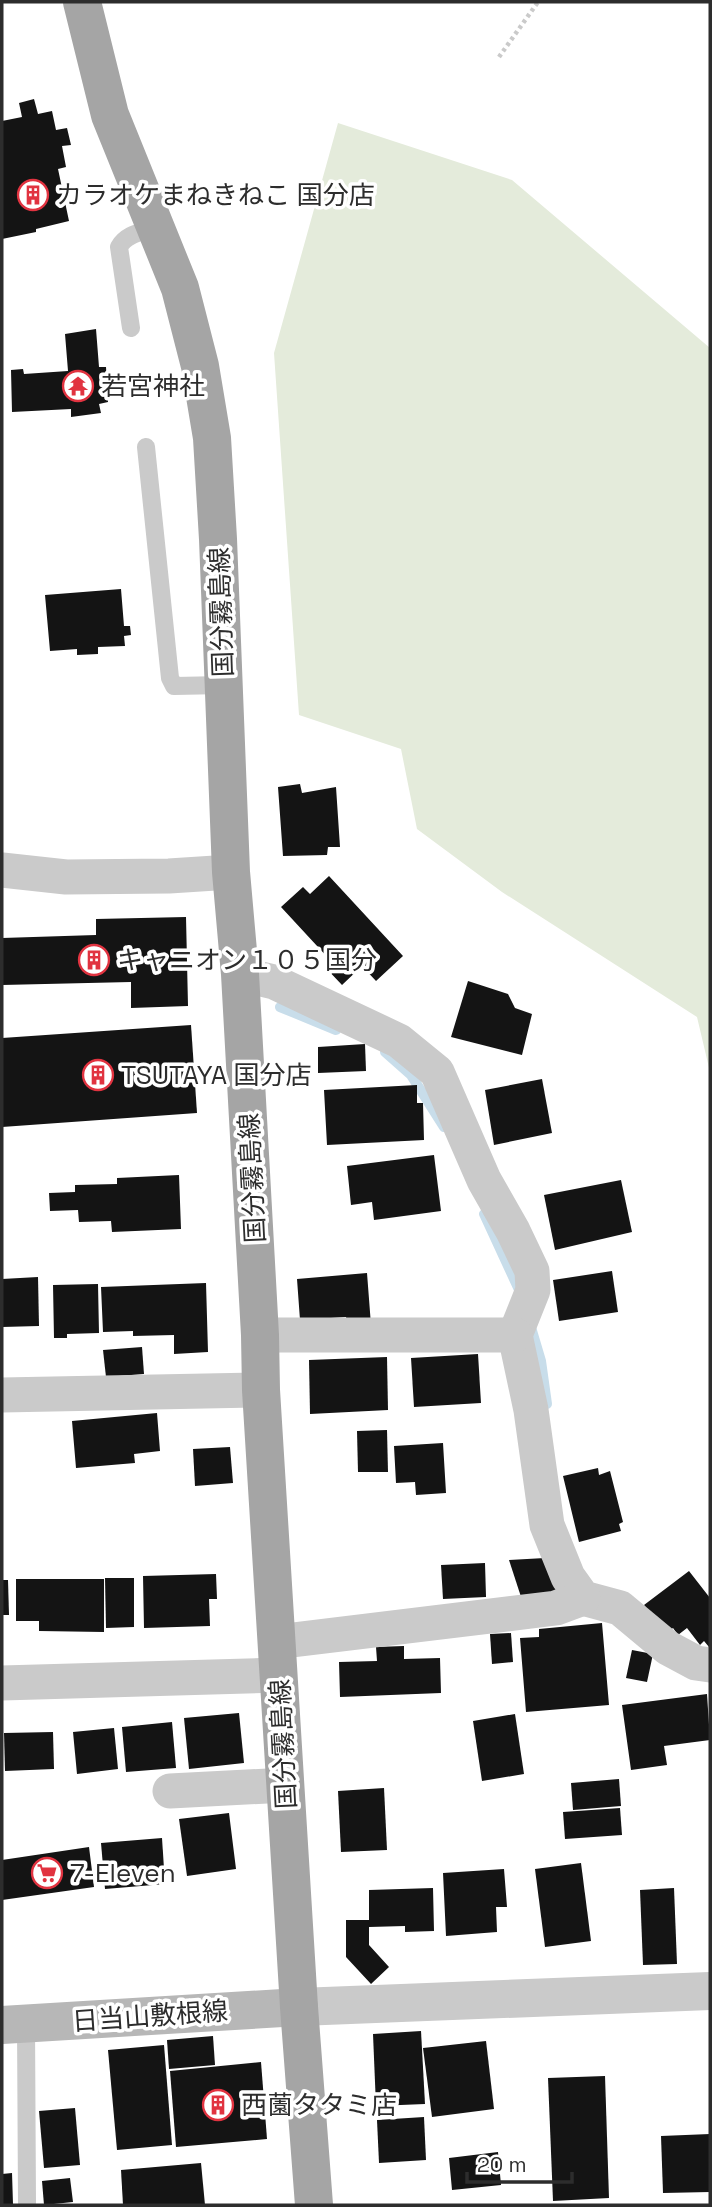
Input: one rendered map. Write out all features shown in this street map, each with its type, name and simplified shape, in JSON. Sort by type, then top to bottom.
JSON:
[{"type":"main road","name":"国分霧島線","points":[[82,2],[110,115],[180,288],[200,366],[212,438],[231,872],[240,974],[261,1390],[299,2007],[314,2205]]},
{"type":"main road","name":"日当山敷根線","points":[[14,2025],[299,2007]]},
{"type":"street","points":[[2,870],[66,877],[169,876],[231,872]]},
{"type":"street","points":[[240,974],[274,982],[399,1041],[437,1072],[484,1180],[532,1271],[533,1290],[516,1332],[531,1410],[547,1525],[568,1577],[599,1602],[668,1648],[696,1663],[710,1665]]},
{"type":"street","points":[[260,1335],[516,1332]]},
{"type":"street","points":[[2,1395],[261,1390]]},
{"type":"street","points":[[2,1683],[278,1658],[599,1602]]},
{"type":"street","points":[[170,1791],[286,1785]]},
{"type":"street","points":[[299,2007],[710,1992]]},
{"type":"lane","points":[[131,328],[119,247],[123,240],[155,227]]},
{"type":"lane","points":[[146,447],[170,678],[174,686],[224,685]]},
{"type":"lane","points":[[14,2025],[27,2203]]},
{"type":"path","points":[[499,57],[538,2]]},
{"type":"green space","points":[[338,123],[512,180],[710,348],[710,1072],[697,1017],[502,892],[417,829],[401,749],[299,715],[274,353]]},
{"type":"building","name":"カラオケまねきねこ 国分店","points":[[34,99],[38,114],[52,111],[56,130],[67,128],[71,145],[62,146],[66,167],[58,169],[69,221],[2,239],[2,121],[22,117],[19,103]]},
{"type":"building","points":[[96,329],[99,367],[106,367],[108,402],[99,404],[101,413],[71,417],[71,409],[12,412],[11,370],[23,369],[24,374],[68,371],[65,334]]},
{"type":"building","points":[[121,589],[124,626],[130,626],[131,635],[124,636],[125,646],[98,647],[98,654],[77,655],[77,649],[50,651],[45,595]]},
{"type":"building","points":[[300,784],[302,793],[336,787],[340,847],[328,847],[327,855],[283,856],[278,787]]},
{"type":"building","points":[[329,876],[403,956],[376,981],[362,966],[342,985],[324,966],[330,960],[281,907],[303,887],[310,894]]},
{"type":"building","name":"キャニオン１０５国分","points":[[186,917],[188,1006],[131,1008],[131,982],[2,985],[2,938],[96,935],[96,919]]},
{"type":"building","points":[[468,981],[508,994],[515,1008],[532,1014],[522,1055],[451,1037]]},
{"type":"building","name":"TSUTAYA 国分店","points":[[191,1025],[197,1113],[2,1127],[2,1038]]},
{"type":"building","points":[[365,1044],[366,1071],[318,1073],[318,1047]]},
{"type":"building","points":[[542,1079],[552,1133],[494,1145],[485,1090]]},
{"type":"building","points":[[417,1085],[417,1103],[423,1103],[424,1140],[327,1145],[324,1090]]},
{"type":"building","points":[[434,1155],[441,1211],[374,1220],[372,1202],[351,1205],[347,1166]]},
{"type":"building","points":[[179,1175],[181,1229],[112,1232],[111,1221],[79,1222],[78,1210],[50,1211],[49,1193],[75,1192],[75,1185],[117,1184],[117,1178]]},
{"type":"building","points":[[621,1180],[632,1232],[555,1250],[544,1195]]},
{"type":"building","points":[[612,1271],[618,1312],[559,1321],[553,1280]]},
{"type":"building","points":[[367,1273],[371,1325],[348,1327],[346,1317],[300,1320],[297,1279]]},
{"type":"building","points":[[38,1277],[39,1326],[2,1327],[2,1279]]},
{"type":"building","points":[[206,1283],[208,1352],[174,1354],[174,1335],[133,1336],[133,1331],[103,1332],[101,1287]]},
{"type":"building","points":[[98,1284],[99,1333],[67,1334],[67,1338],[54,1338],[53,1285]]},
{"type":"building","points":[[142,1347],[144,1374],[106,1377],[103,1350]]},
{"type":"building","points":[[478,1354],[481,1403],[414,1407],[411,1358]]},
{"type":"building","points":[[387,1357],[388,1410],[310,1414],[309,1360]]},
{"type":"building","points":[[157,1413],[160,1451],[134,1454],[135,1463],[76,1468],[72,1421]]},
{"type":"building","points":[[387,1430],[388,1472],[358,1472],[357,1431]]},
{"type":"building","points":[[443,1443],[446,1493],[416,1495],[415,1482],[396,1483],[394,1446]]},
{"type":"building","points":[[230,1447],[233,1483],[195,1486],[193,1449]]},
{"type":"building","points":[[598,1468],[599,1475],[610,1471],[623,1522],[619,1524],[621,1531],[579,1542],[563,1476]]},
{"type":"building","points":[[545,1558],[557,1592],[523,1603],[509,1560]]},
{"type":"building","points":[[485,1563],[486,1597],[443,1599],[441,1565]]},
{"type":"building","points":[[689,1571],[710,1598],[709,1647],[704,1641],[700,1645],[687,1628],[678,1635],[673,1628],[665,1634],[644,1605]]},
{"type":"building","points":[[216,1574],[217,1599],[209,1599],[210,1626],[144,1628],[143,1576]]},
{"type":"building","points":[[105,1578],[134,1578],[134,1627],[106,1628]]},
{"type":"building","points":[[16,1579],[104,1579],[104,1632],[39,1631],[39,1621],[16,1621]]},
{"type":"building","points":[[2,1580],[8,1580],[9,1615],[2,1615]]},
{"type":"building","points":[[602,1623],[609,1705],[526,1712],[520,1638],[539,1637],[539,1629]]},
{"type":"building","points":[[511,1633],[513,1662],[492,1664],[490,1634]]},
{"type":"building","points":[[404,1646],[404,1659],[440,1658],[441,1693],[340,1697],[339,1662],[377,1661],[376,1647]]},
{"type":"building","points":[[632,1650],[653,1654],[647,1682],[626,1678]]},
{"type":"building","points":[[707,1694],[710,1740],[664,1746],[667,1765],[631,1770],[622,1705]]},
{"type":"building","points":[[239,1713],[244,1763],[189,1769],[184,1718]]},
{"type":"building","points":[[515,1714],[524,1774],[482,1781],[473,1721]]},
{"type":"building","points":[[172,1722],[176,1768],[126,1772],[122,1727]]},
{"type":"building","points":[[114,1728],[118,1769],[77,1774],[73,1732]]},
{"type":"building","points":[[53,1732],[54,1769],[5,1771],[4,1733]]},
{"type":"building","points":[[619,1779],[621,1806],[573,1810],[571,1783]]},
{"type":"building","points":[[384,1788],[387,1850],[341,1852],[338,1791]]},
{"type":"building","points":[[620,1808],[622,1835],[565,1839],[563,1812]]},
{"type":"building","points":[[229,1813],[236,1869],[187,1876],[179,1819]]},
{"type":"building","points":[[162,1838],[165,1884],[105,1889],[101,1843]]},
{"type":"building","name":"7-Eleven","points":[[89,1847],[94,1887],[2,1900],[2,1860]]},
{"type":"building","points":[[581,1863],[591,1941],[545,1947],[535,1869]]},
{"type":"building","points":[[504,1869],[507,1907],[496,1907],[497,1932],[446,1936],[443,1873]]},
{"type":"building","points":[[433,1888],[434,1931],[405,1932],[405,1926],[369,1927],[369,1945],[389,1967],[371,1984],[346,1957],[346,1920],[369,1920],[369,1890]]},
{"type":"building","points":[[674,1888],[677,1964],[643,1965],[640,1890]]},
{"type":"building","points":[[421,2031],[425,2104],[376,2106],[373,2034]]},
{"type":"building","points":[[213,2036],[215,2065],[169,2069],[167,2040]]},
{"type":"building","points":[[486,2041],[494,2109],[432,2117],[423,2048]]},
{"type":"building","points":[[164,2045],[172,2145],[117,2150],[108,2050]]},
{"type":"building","name":"西薗タタミ店","points":[[261,2062],[267,2139],[176,2147],[170,2071]]},
{"type":"building","points":[[605,2076],[609,2198],[553,2201],[548,2078]]},
{"type":"building","points":[[75,2108],[80,2165],[44,2168],[39,2111]]},
{"type":"building","points":[[424,2117],[426,2160],[379,2163],[377,2120]]},
{"type":"building","points":[[710,2134],[710,2192],[663,2193],[661,2136]]},
{"type":"building","points":[[498,2152],[501,2185],[452,2190],[449,2158]]},
{"type":"building","points":[[201,2163],[205,2205],[123,2205],[121,2170]]},
{"type":"building","points":[[12,2173],[13,2205],[2,2205],[2,2174]]},
{"type":"building","points":[[70,2178],[73,2202],[44,2205],[42,2181]]},
{"type":"waterway","points":[[280,1007],[336,1030]]},
{"type":"waterway","points":[[385,1052],[411,1075],[444,1127]]},
{"type":"waterway","points":[[484,1214],[520,1292]]},
{"type":"waterway","points":[[530,1324],[541,1361],[547,1404]]},
{"type":"place","name":"カラオケまねきねこ 国分店","points":[[33,195]]},
{"type":"place","name":"若宮神社","points":[[78,386]]},
{"type":"place","name":"キャニオン１０５国分","points":[[94,960]]},
{"type":"place","name":"TSUTAYA 国分店","points":[[98,1075]]},
{"type":"place","name":"7-Eleven","points":[[47,1873]]},
{"type":"place","name":"西薗タタミ店","points":[[218,2105]]}]
